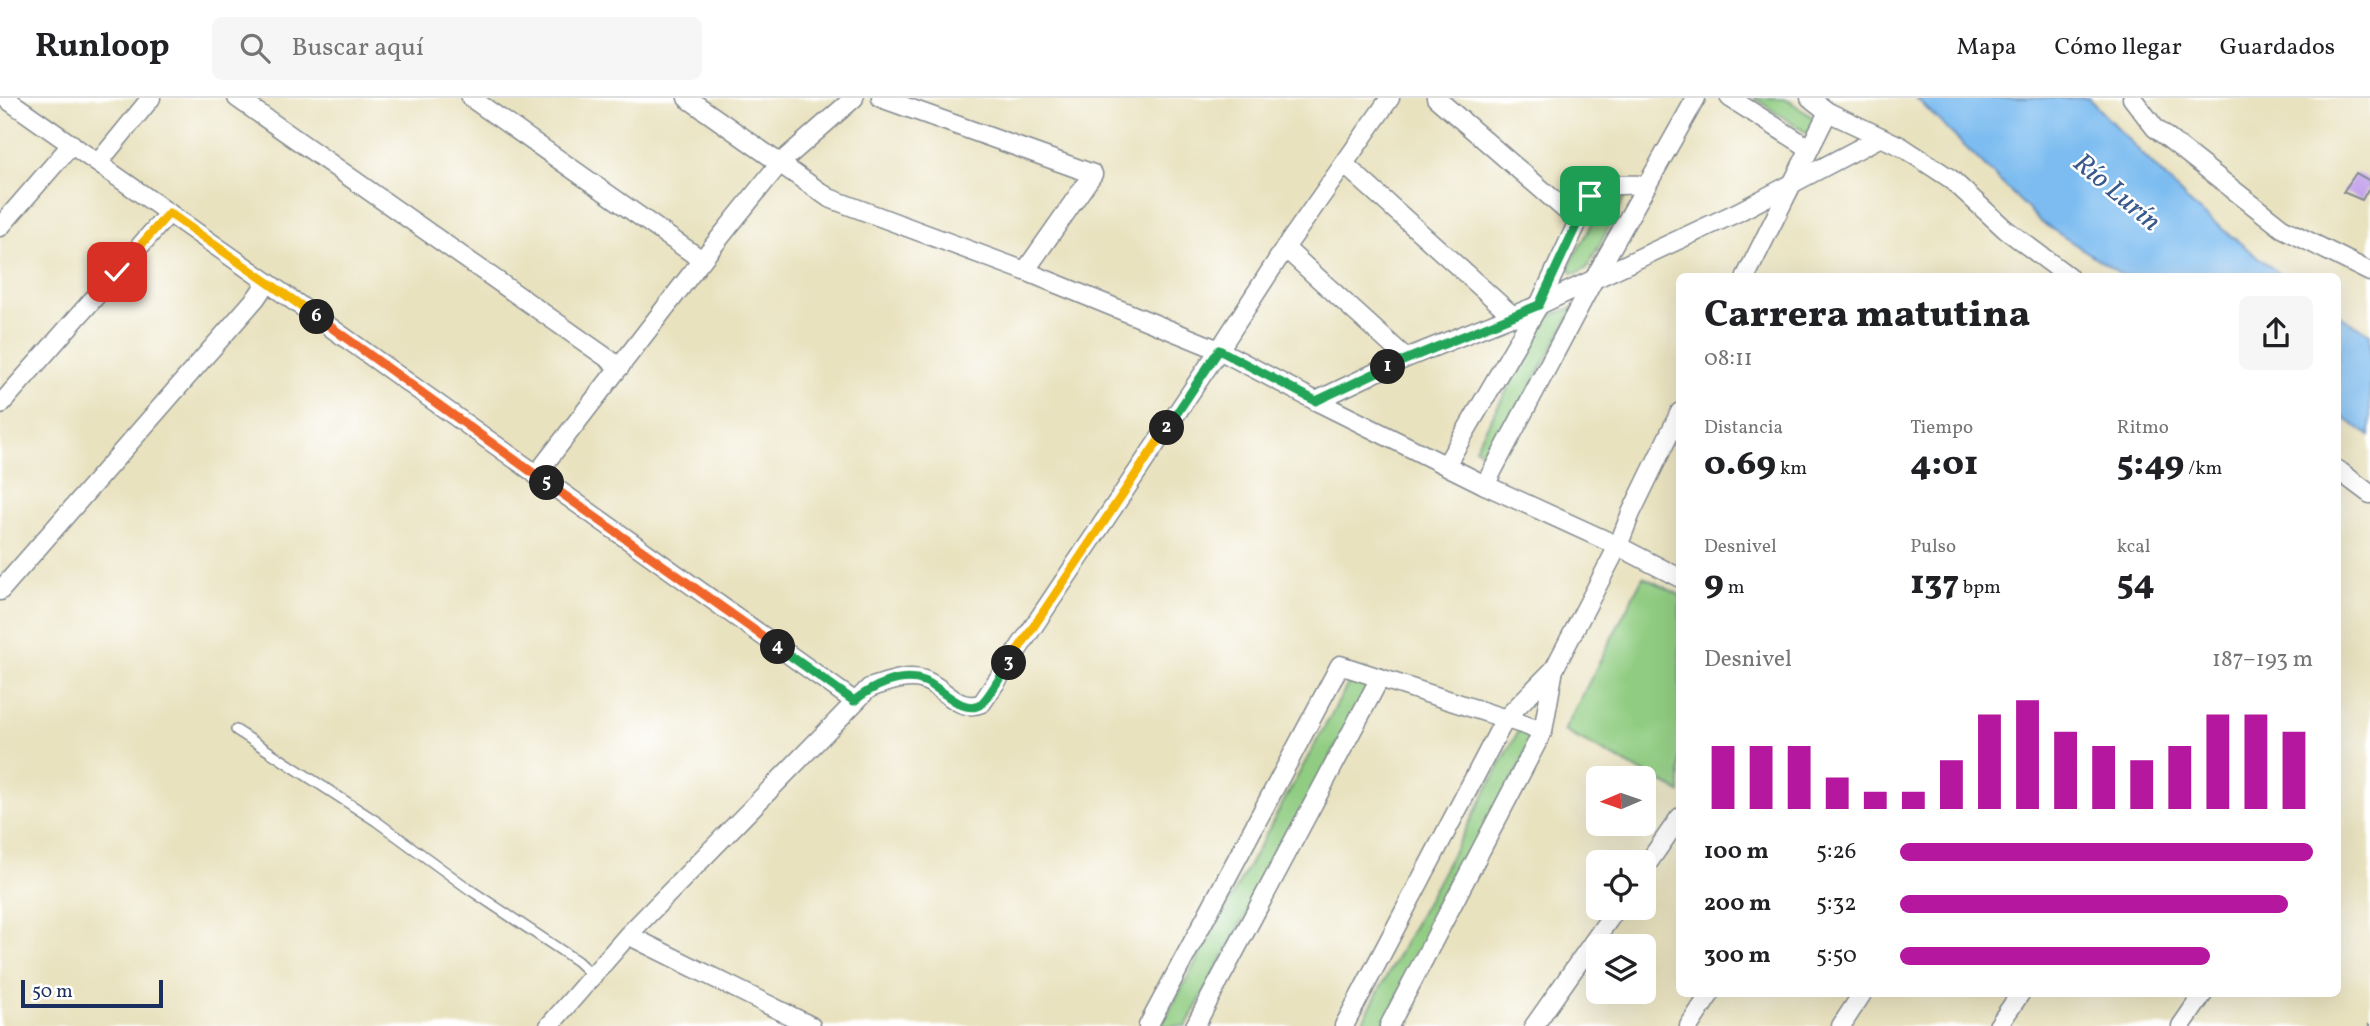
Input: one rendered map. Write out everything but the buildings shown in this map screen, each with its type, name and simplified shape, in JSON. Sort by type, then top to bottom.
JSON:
[{"type":"street","points":[[5,98],[854,701]]},
{"type":"street","points":[[98,163],[151,98]]},
{"type":"street","points":[[237,98],[620,367]]},
{"type":"street","points":[[471,98],[702,260]]},
{"type":"street","points":[[536,475],[779,164],[853,98]]},
{"type":"street","points":[[881,98],[1093,174],[1026,271]]},
{"type":"street","points":[[549,1026],[628,935],[869,688],[905,679],[923,680],[962,706],[972,707],[982,703],[1285,248],[1390,98]]},
{"type":"street","points":[[1436,98],[1577,220]]},
{"type":"street","points":[[1485,485],[1645,185],[1696,98]]},
{"type":"street","points":[[1730,98],[1809,148]]},
{"type":"street","points":[[1810,98],[1828,112],[1902,147],[1951,179],[2005,229],[2064,273]]},
{"type":"street","points":[[2132,98],[2155,128],[2282,228],[2370,272]]},
{"type":"street","points":[[699,101],[779,164],[830,198],[1026,271],[1219,350],[1485,485],[1676,576]]},
{"type":"street","points":[[1747,273],[1828,112]]},
{"type":"street","points":[[1316,401],[1406,358],[1514,317],[1738,212],[1881,137]]},
{"type":"street","points":[[0,227],[72,144]]},
{"type":"street","points":[[1345,164],[1514,317]]},
{"type":"street","points":[[1446,465],[1539,305],[1590,196],[1598,188],[1645,185]]},
{"type":"street","points":[[2,398],[169,213]]},
{"type":"street","points":[[1285,248],[1406,358]]},
{"type":"street","points":[[0,591],[256,298],[267,282]]},
{"type":"street","points":[[1344,1026],[1506,719],[1554,669],[1618,546],[1676,420]]},
{"type":"street","points":[[2341,472],[2370,494]]},
{"type":"street","points":[[1148,1026],[1340,665],[1543,732]]},
{"type":"street","points":[[1389,1026],[1543,732],[1554,669]]},
{"type":"street","points":[[1195,1026],[1380,678]]},
{"type":"street","points":[[1656,851],[1676,823]]},
{"type":"street","points":[[1534,1026],[1609,920]]},
{"type":"street","points":[[628,935],[811,1026]]},
{"type":"street","points":[[1689,1026],[1708,997]]},
{"type":"street","points":[[1841,1026],[1860,997]]},
{"type":"street","points":[[1998,1026],[2018,997]]},
{"type":"street","points":[[2181,1026],[2201,997]]},
{"type":"lane","points":[[236,730],[376,821],[469,889],[577,961],[593,975]]},
{"type":"green space","points":[[1754,98],[1785,98],[1819,122],[1810,135]]},
{"type":"green space","points":[[1611,190],[1625,197],[1587,268],[1572,273],[1569,266]]},
{"type":"green space","points":[[1575,307],[1492,457],[1475,448],[1548,316]]},
{"type":"green space","points":[[1643,577],[1676,593],[1676,790],[1656,779],[1656,766],[1631,766],[1564,731]]},
{"type":"green space","points":[[1367,670],[1368,687],[1186,1026],[1161,1026],[1354,673]]},
{"type":"green space","points":[[1520,728],[1537,733],[1383,1026],[1360,1026]]},
{"type":"water","name":"Río Lurín","points":[[1916,98],[2088,98],[2192,205],[2278,273],[2119,273],[2041,222]]},
{"type":"water","points":[[2341,316],[2370,334],[2370,436],[2341,416]]},
{"type":"route","points":[[117,272],[169,213],[854,701],[869,688],[905,679],[923,680],[962,706],[972,707],[982,703],[1219,350],[1316,401],[1406,358],[1539,305],[1590,196]]}]
